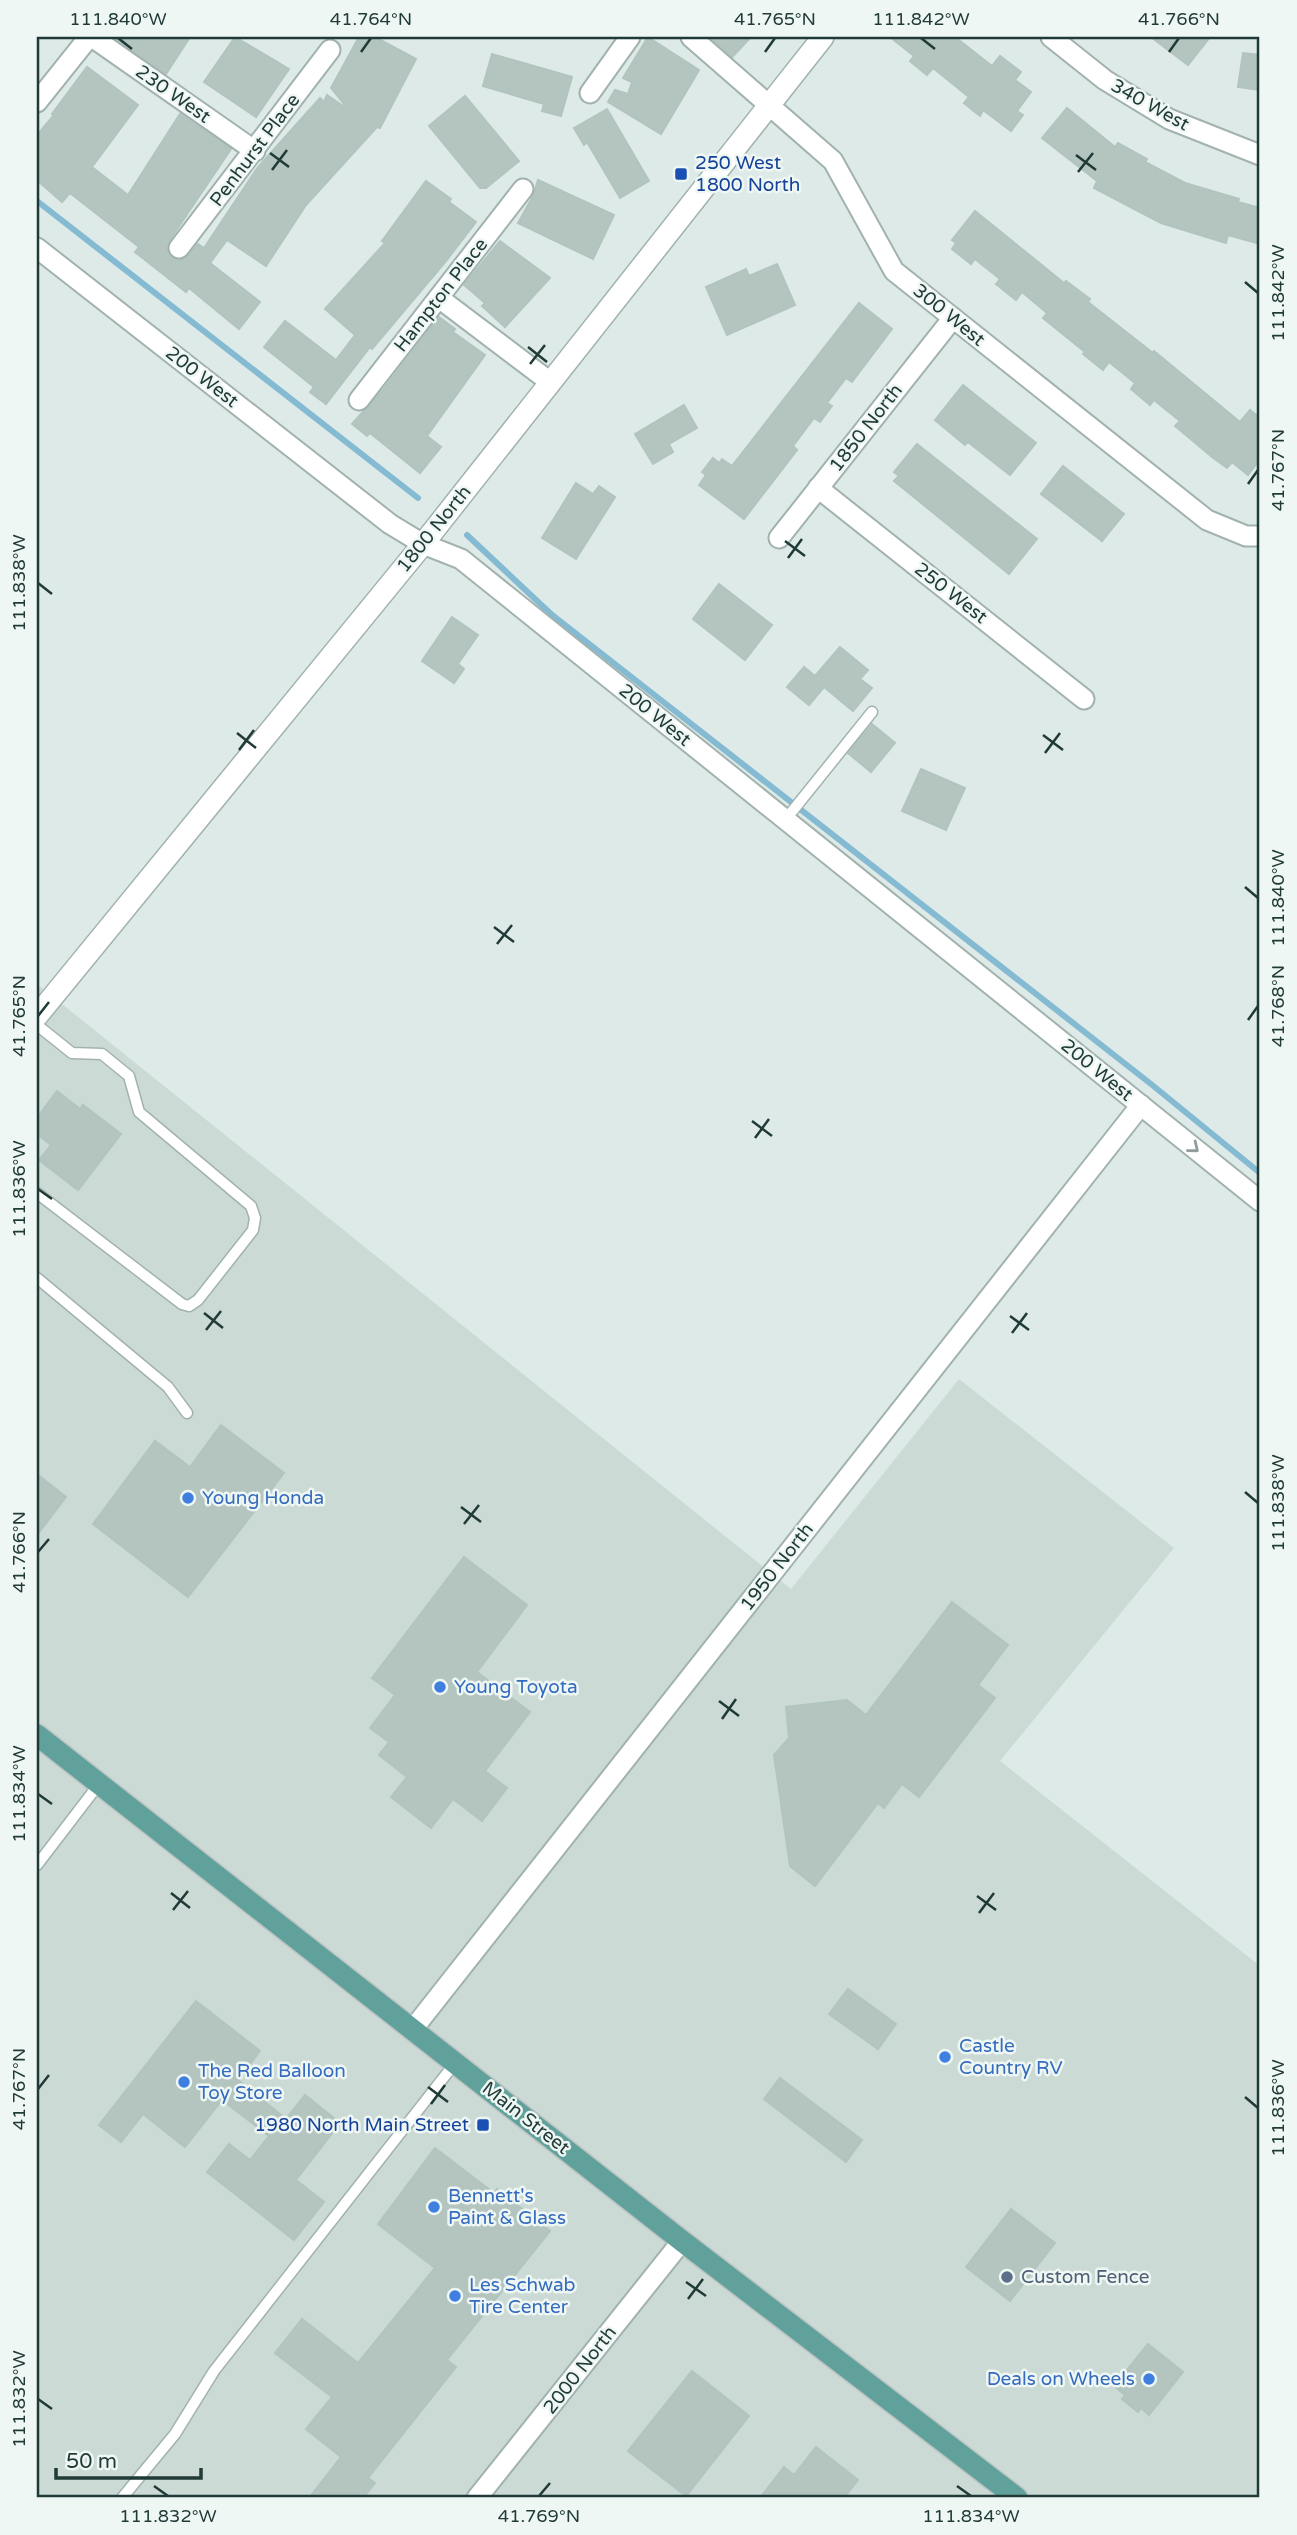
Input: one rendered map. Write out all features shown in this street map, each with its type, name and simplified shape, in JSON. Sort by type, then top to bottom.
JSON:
[{"type":"main road","name":"Main Street","points":[[37,1735],[682,2241],[1017,2498]]},
{"type":"street","points":[[37,103],[90,37]]},
{"type":"street","name":"230 West","points":[[90,37],[255,151]]},
{"type":"street","points":[[590,93],[630,37]]},
{"type":"street","name":"300 West","points":[[691,37],[833,161],[894,271],[1207,520],[1246,536],[1260,536]]},
{"type":"street","name":"1800 North","points":[[37,1016],[423,544],[823,37]]},
{"type":"street","name":"340 West","points":[[1051,37],[1105,80],[1169,119],[1260,155]]},
{"type":"street","name":"Penhurst Place","points":[[179,248],[330,50]]},
{"type":"street","name":"Hampton Place","points":[[359,400],[523,189]]},
{"type":"street","name":"200 West","points":[[37,248],[390,524],[423,544],[461,559],[790,814],[1260,1201]]},
{"type":"street","points":[[439,298],[550,382]]},
{"type":"street","name":"1850 North","points":[[779,538],[953,318]]},
{"type":"street","name":"250 West","points":[[818,488],[1084,699]]},
{"type":"street","name":"1950 North","points":[[413,2029],[1141,1105]]},
{"type":"street","name":"2000 North","points":[[477,2498],[682,2241]]},
{"type":"lane","points":[[790,814],[872,712]]},
{"type":"lane","points":[[37,1025],[72,1053],[102,1054],[129,1076],[139,1112],[251,1206],[255,1218],[253,1230],[198,1300],[189,1306],[182,1304],[37,1193]]},
{"type":"lane","points":[[37,1278],[168,1387],[187,1413]]},
{"type":"lane","points":[[37,1865],[99,1784]]},
{"type":"lane","points":[[37,1843],[48,1851]]},
{"type":"lane","points":[[122,2498],[175,2434],[214,2371],[455,2062]]},
{"type":"shaded area","points":[[37,984],[791,1589],[959,1379],[1174,1548],[1000,1761],[1260,1966],[1260,2498],[37,2498]]},
{"type":"building","points":[[113,37],[190,37],[166,74]]},
{"type":"building","points":[[235,37],[289,69],[256,117],[204,82]]},
{"type":"building","points":[[359,37],[375,37],[416,59],[380,128],[377,127],[306,205],[266,266],[227,240],[210,263],[260,302],[239,329],[189,288],[186,292],[135,252],[139,247],[70,193],[62,202],[37,180],[37,135],[87,67],[138,105],[92,167],[128,195],[180,114],[231,149],[169,241],[168,252],[171,257],[184,259],[198,244],[204,248],[258,167],[320,98],[324,102],[327,95],[349,110],[331,88]]},
{"type":"building","points":[[648,37],[699,70],[661,134],[608,102],[615,90],[628,94],[632,82],[623,78]]},
{"type":"building","points":[[709,37],[751,37],[732,57]]},
{"type":"building","points":[[890,37],[955,37],[992,66],[1000,56],[1021,72],[1015,80],[1031,92],[1017,111],[1023,115],[1011,131],[983,110],[980,116],[964,103],[969,97],[933,68],[927,75],[910,61],[914,56]]},
{"type":"building","points":[[1151,37],[1210,37],[1188,65]]},
{"type":"building","points":[[1243,53],[1260,55],[1260,90],[1238,87]]},
{"type":"building","points":[[492,54],[572,77],[561,116],[542,111],[544,104],[483,86]]},
{"type":"building","points":[[465,96],[519,161],[486,188],[480,188],[429,126]]},
{"type":"building","points":[[1067,108],[1115,147],[1118,143],[1147,159],[1145,162],[1185,183],[1260,208],[1260,244],[1228,235],[1226,243],[1161,223],[1094,188],[1097,181],[1042,138]]},
{"type":"building","points":[[607,109],[649,181],[620,198],[587,142],[584,145],[574,128]]},
{"type":"building","points":[[538,180],[614,215],[593,259],[518,223],[533,196]]},
{"type":"building","points":[[426,181],[476,222],[372,349],[370,347],[326,404],[310,392],[314,387],[264,347],[285,321],[336,360],[355,335],[325,309],[385,243],[382,241]]},
{"type":"building","points":[[975,211],[1064,283],[1066,281],[1090,299],[1088,302],[1153,353],[1154,351],[1240,422],[1250,410],[1260,418],[1260,459],[1248,475],[1232,462],[1227,468],[1212,457],[1175,426],[1180,421],[1154,400],[1150,405],[1131,389],[1135,383],[1109,362],[1103,370],[1083,354],[1085,352],[1043,318],[1047,313],[1022,292],[1016,300],[996,284],[1000,279],[975,259],[971,264],[952,249],[956,243],[952,240]]},
{"type":"building","points":[[500,241],[550,278],[505,327],[482,306],[485,303],[464,285]]},
{"type":"building","points":[[777,264],[795,305],[727,335],[706,287],[746,269],[749,276]]},
{"type":"building","points":[[859,303],[892,329],[852,382],[846,378],[827,403],[832,406],[820,422],[814,418],[793,446],[797,450],[744,519],[699,485],[706,475],[702,472],[713,458],[719,463],[722,459],[732,466]]},
{"type":"building","points":[[439,317],[455,329],[453,332],[485,355],[427,436],[441,447],[420,473],[370,433],[367,436],[352,424],[382,391]]},
{"type":"building","points":[[963,385],[1036,443],[1010,475],[968,442],[965,445],[935,420]]},
{"type":"building","points":[[684,405],[697,428],[669,444],[673,452],[653,464],[635,434]]},
{"type":"building","points":[[917,444],[1037,539],[1009,574],[894,481],[899,476],[894,472]]},
{"type":"building","points":[[1063,466],[1124,514],[1102,541],[1041,494]]},
{"type":"building","points":[[576,483],[593,494],[599,486],[615,497],[576,559],[542,538]]},
{"type":"building","points":[[719,584],[772,625],[745,660],[693,619]]},
{"type":"building","points":[[452,617],[478,635],[458,664],[464,669],[454,683],[422,661]]},
{"type":"building","points":[[840,647],[868,670],[860,679],[872,688],[853,711],[824,687],[809,705],[787,687],[804,667],[815,676]]},
{"type":"building","points":[[872,724],[895,743],[871,772],[848,753]]},
{"type":"building","points":[[921,769],[965,788],[946,830],[902,811]]},
{"type":"building","points":[[57,1091],[80,1109],[83,1105],[121,1134],[78,1190],[39,1160],[51,1145],[37,1134],[37,1118]]},
{"type":"building","name":"Young Honda","points":[[221,1425],[284,1473],[188,1597],[93,1524],[155,1441],[190,1467]]},
{"type":"building","points":[[37,1474],[66,1497],[37,1535]]},
{"type":"building","name":"Young Toyota","points":[[464,1557],[527,1605],[477,1672],[530,1712],[485,1771],[507,1788],[482,1821],[453,1799],[431,1828],[391,1797],[407,1777],[379,1755],[389,1742],[370,1728],[395,1695],[372,1678]]},
{"type":"building","points":[[952,1602],[1008,1645],[978,1685],[995,1698],[919,1797],[902,1784],[884,1808],[878,1803],[815,1886],[790,1866],[774,1755],[789,1738],[786,1707],[847,1700],[866,1715]]},
{"type":"building","points":[[848,1989],[896,2024],[878,2049],[829,2014]]},
{"type":"building","points":[[196,2001],[260,2051],[238,2080],[286,2119],[305,2095],[340,2123],[296,2180],[324,2202],[294,2240],[207,2172],[229,2144],[250,2160],[269,2136],[222,2100],[185,2147],[143,2114],[121,2142],[99,2125]]},
{"type":"building","points":[[780,2078],[862,2140],[846,2162],[764,2099]]},
{"type":"building","name":"Les Schwab Tire Center","points":[[435,2148],[494,2193],[497,2189],[550,2231],[447,2360],[456,2367],[368,2478],[375,2483],[363,2498],[309,2498],[341,2457],[306,2429],[332,2397],[275,2353],[302,2319],[358,2363],[435,2268],[378,2224]]},
{"type":"building","points":[[1011,2209],[1055,2243],[1010,2301],[966,2267]]},
{"type":"building","name":"Deals on Wheels","points":[[1148,2344],[1183,2372],[1149,2415],[1141,2408],[1138,2412],[1122,2399],[1125,2395],[1114,2386]]},
{"type":"building","points":[[692,2371],[749,2416],[686,2496],[628,2451]]},
{"type":"building","points":[[816,2447],[858,2480],[844,2498],[760,2498],[784,2467],[794,2475]]},
{"type":"waterway","points":[[37,201],[418,498]]},
{"type":"waterway","points":[[467,535],[551,614],[1151,1084],[1260,1173]]},
{"type":"place","name":"250 West 1800 North","points":[[681,174]]},
{"type":"place","name":"Young Honda","points":[[188,1498]]},
{"type":"place","name":"Young Toyota","points":[[440,1687]]},
{"type":"place","name":"Castle Country RV","points":[[945,2057]]},
{"type":"place","name":"The Red Balloon Toy Store","points":[[184,2082]]},
{"type":"place","name":"1980 North Main Street","points":[[483,2125]]},
{"type":"place","name":"Bennett's Paint & Glass","points":[[434,2207]]},
{"type":"place","name":"Custom Fence","points":[[1007,2277]]},
{"type":"place","name":"Les Schwab Tire Center","points":[[455,2296]]},
{"type":"place","name":"Deals on Wheels","points":[[1149,2379]]}]
